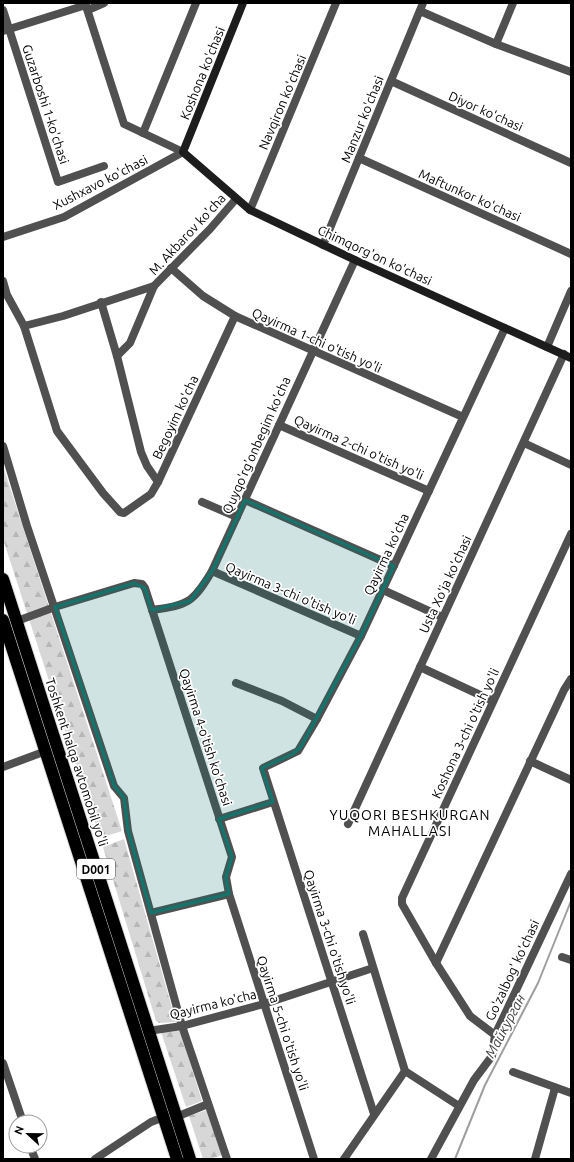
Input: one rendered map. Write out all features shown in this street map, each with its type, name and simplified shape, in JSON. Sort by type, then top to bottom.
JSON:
[{"type":"highway","name":"Toshkent halqa avtomobil yo'li","points":[[3,579],[148,1031],[148,1048]]},
{"type":"highway","name":"Toshkent halqa avtomobil yo'li","points":[[3,620],[46,752],[148,1048],[170,1117],[190,1159]]},
{"type":"highway","name":"Toshkent halqa avtomobil yo'li","points":[[170,1117],[177,1159]]},
{"type":"street","points":[[6,30],[86,6],[104,3]]},
{"type":"street","points":[[143,133],[196,3]]},
{"type":"street","name":"Koshona ko'chasi","points":[[183,152],[243,3]]},
{"type":"street","name":"Navqiron ko'chasi","points":[[250,210],[336,3]]},
{"type":"street","name":"Manzur ko'chasi","points":[[323,245],[423,3]]},
{"type":"street","points":[[496,44],[513,3]]},
{"type":"street","points":[[86,6],[124,124],[183,152]]},
{"type":"street","name":"Guzarboshi 1-ko'chasi","points":[[3,10],[6,30],[58,182],[104,166]]},
{"type":"street","points":[[420,11],[496,44],[571,72]]},
{"type":"street","name":"Diyor ko'chasi","points":[[391,81],[571,162]]},
{"type":"street","name":"Chimqorg'on ko'chasi","points":[[183,152],[250,210],[355,260],[567,356]]},
{"type":"street","name":"Xushxavo ko'chasi","points":[[3,237],[64,217],[183,152]]},
{"type":"street","name":"Maftunkor ko'chasi","points":[[359,158],[571,254]]},
{"type":"street","name":"M. Akbarov ko'cha","points":[[117,356],[130,343],[154,286],[210,229],[236,199]]},
{"type":"street","name":"Quyqo'rg'onbegim ko'cha","points":[[152,610],[176,607],[190,601],[200,592],[212,571],[355,260]]},
{"type":"street","name":"Qayirma 1-chi o'tish yo'li","points":[[171,268],[203,296],[235,316],[463,417]]},
{"type":"street","points":[[3,281],[7,295],[24,326]]},
{"type":"street","name":"M. Akbarov ko'cha","points":[[24,326],[63,316],[101,302],[154,286]]},
{"type":"street","points":[[547,347],[571,291]]},
{"type":"street","points":[[101,302],[117,356],[141,452],[147,466],[158,482]]},
{"type":"street","name":"Begoyim ko'cha","points":[[24,326],[57,431],[103,493],[120,512],[124,513],[151,494],[158,482],[235,316]]},
{"type":"street","name":"Qayirma ko'cha","points":[[263,768],[298,751],[317,719],[362,636],[505,328]]},
{"type":"street","name":"Usta Xo'ja ko'chasi","points":[[348,824],[442,617],[524,443],[567,356]]},
{"type":"street","name":"Qayirma 2-chi o'tish yo'li","points":[[279,424],[429,491]]},
{"type":"street","points":[[524,443],[571,465]]},
{"type":"street","points":[[3,446],[27,526],[114,786],[124,798],[128,831],[182,1026],[225,1158]]},
{"type":"street","points":[[245,500],[394,566]]},
{"type":"street","points":[[202,502],[237,517]]},
{"type":"street","name":"Koshona 3-chi o'tish yo'li","points":[[495,1034],[470,1016],[436,963],[402,904],[402,898],[571,534]]},
{"type":"street","name":"Qayirma 3-chi o'tish yo'li","points":[[212,571],[362,636]]},
{"type":"street","name":"Qayirma 4-o'tish ko'chasi","points":[[55,607],[134,583],[142,584],[145,588],[232,857],[226,877],[229,894]]},
{"type":"street","points":[[383,590],[442,617]]},
{"type":"street","points":[[17,621],[55,607]]},
{"type":"street","points":[[420,667],[493,701]]},
{"type":"street","points":[[436,963],[530,761],[564,690],[571,679]]},
{"type":"street","points":[[236,683],[282,701],[317,719]]},
{"type":"street","points":[[3,767],[46,752]]},
{"type":"street","points":[[530,761],[571,780]]},
{"type":"street","name":"Qayirma 3-chi o'tish yo'li","points":[[263,768],[374,1114]]},
{"type":"street","points":[[219,819],[273,802]]},
{"type":"street","name":"Go'zalbog' ko'chasi","points":[[431,1159],[474,1080],[492,1056],[495,1034],[569,883],[571,874]]},
{"type":"street","points":[[151,913],[229,894]]},
{"type":"street","name":"Qayirma 5-chi o'tish yo'li","points":[[229,894],[314,1159]]},
{"type":"street","points":[[362,934],[405,1071],[459,1106]]},
{"type":"street","points":[[562,957],[571,960]]},
{"type":"street","name":"Qayirma ko'cha","points":[[148,1031],[182,1026],[264,1004],[373,968]]},
{"type":"street","points":[[3,1063],[19,1114]]},
{"type":"street","points":[[344,1159],[405,1071]]},
{"type":"street","points":[[513,1072],[571,1093]]},
{"type":"street","points":[[535,1159],[555,1088]]},
{"type":"street","points":[[95,1159],[151,1122],[208,1104]]},
{"type":"highlighted area","points":[[245,500],[394,566],[361,636],[301,747],[293,754],[262,768],[273,802],[219,819],[232,857],[226,877],[229,894],[151,913],[128,831],[124,798],[114,786],[55,607],[134,583],[145,588],[152,610],[190,601],[212,571]]},
{"type":"green space","points":[[3,466],[122,831],[100,838],[3,539]]},
{"type":"green space","points":[[124,839],[176,1022],[159,1023],[156,1021],[103,847]]},
{"type":"green space","points":[[180,1031],[202,1101],[186,1107],[161,1032]]},
{"type":"green space","points":[[207,1110],[222,1155],[210,1159],[203,1159],[189,1116]]},
{"type":"waterway","name":"Майкурган","points":[[455,1159],[485,1085],[538,983],[571,901]]},
{"type":"district","name":"YUQORI BESHKURGAN MAHALLASI","points":[[410,824]]}]
